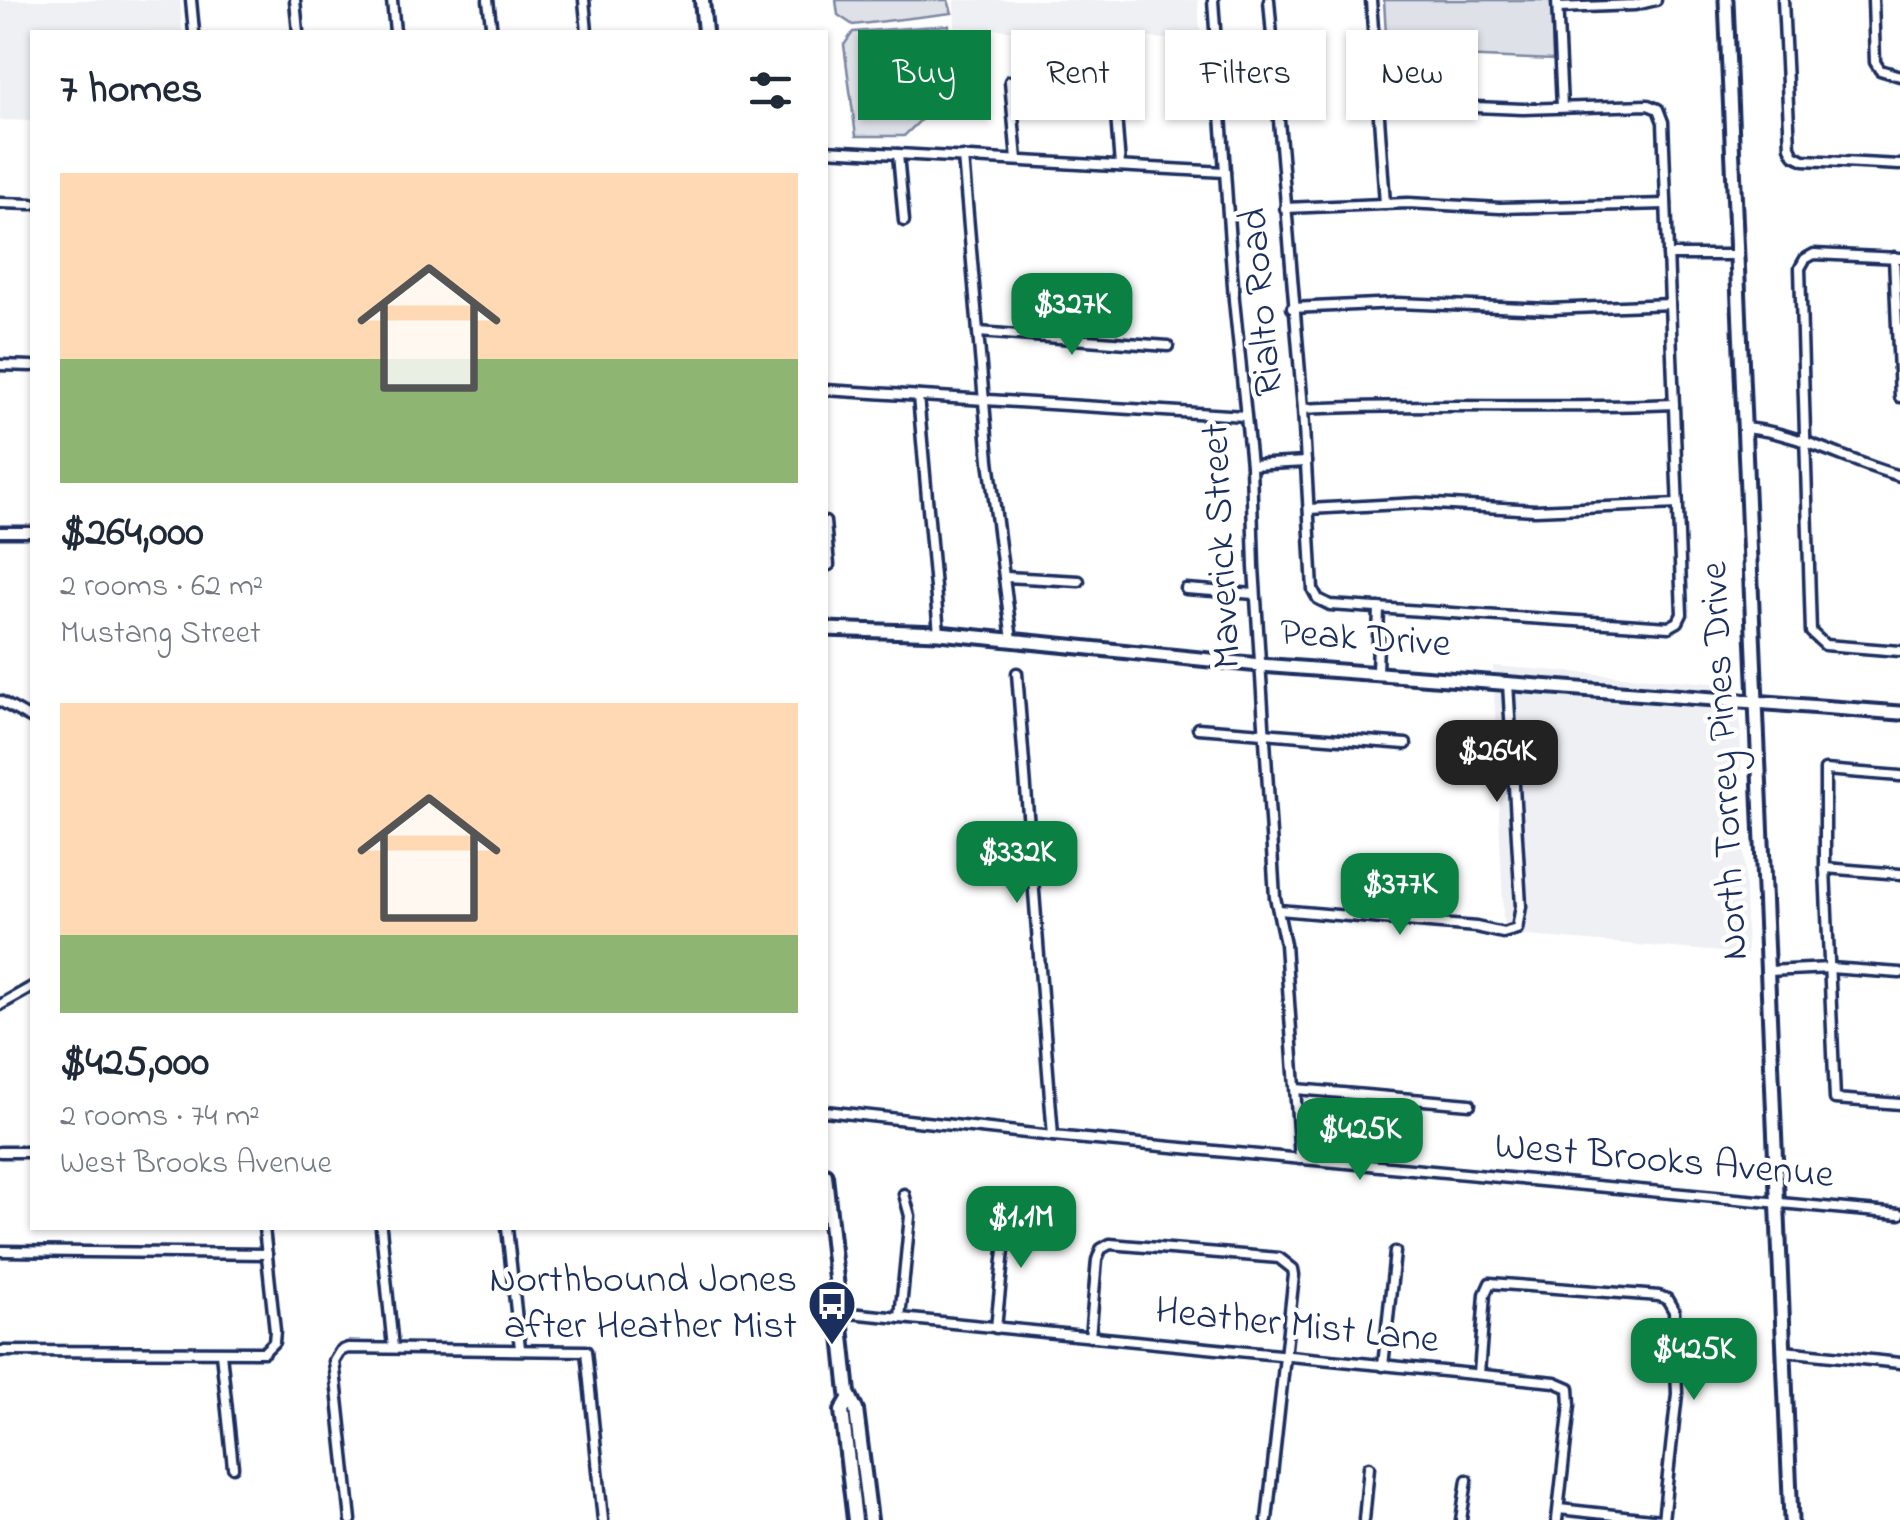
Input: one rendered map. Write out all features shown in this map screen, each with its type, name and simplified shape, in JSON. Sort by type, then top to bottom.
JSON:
[{"type":"main road","points":[[702,0],[705,30]]},
{"type":"main road","name":"North Torrey Pines Drive","points":[[1726,0],[1791,1520]]},
{"type":"main road","name":"Peak Drive","points":[[828,629],[939,633],[1260,665],[1900,713]]},
{"type":"main road","points":[[828,1204],[849,1399],[856,1410],[870,1520]]},
{"type":"main road","points":[[849,1399],[842,1412],[855,1520]]},
{"type":"street","points":[[191,0],[194,30]]},
{"type":"street","points":[[295,0],[298,30]]},
{"type":"street","points":[[392,0],[395,30]]},
{"type":"street","points":[[488,0],[492,30]]},
{"type":"street","points":[[584,0],[587,30]]},
{"type":"street","name":"Maverick Street","points":[[1213,0],[1251,465],[1264,733],[1285,944],[1300,1158]]},
{"type":"street","name":"Rialto Road","points":[[1269,0],[1303,410],[1313,590],[1330,605],[1380,608]]},
{"type":"street","points":[[1371,0],[1373,30]]},
{"type":"street","points":[[1783,0],[1790,147],[1794,155],[1804,160],[1900,166]]},
{"type":"street","points":[[1872,0],[1875,62],[1880,70],[1900,76]]},
{"type":"street","points":[[1562,108],[1557,4],[1656,1]]},
{"type":"street","points":[[1010,82],[1016,160]]},
{"type":"street","points":[[1377,673],[1380,608],[1669,628],[1682,614],[1663,122],[1658,110],[1648,105],[1478,105]]},
{"type":"street","points":[[1116,120],[1120,166]]},
{"type":"street","points":[[1379,120],[1385,204]]},
{"type":"street","points":[[828,150],[1225,172]]},
{"type":"street","points":[[898,154],[904,220]]},
{"type":"street","points":[[964,157],[990,460],[1012,642]]},
{"type":"street","points":[[0,203],[30,204]]},
{"type":"street","points":[[1285,208],[1666,204]]},
{"type":"street","points":[[1900,397],[1897,258],[1814,254],[1805,259],[1800,268],[1811,632],[1815,640],[1825,645],[1900,650]]},
{"type":"street","points":[[1668,255],[1737,255]]},
{"type":"street","points":[[1292,308],[1397,303],[1550,309],[1670,304]]},
{"type":"street","points":[[978,332],[1168,346]]},
{"type":"street","points":[[0,365],[30,366]]},
{"type":"street","points":[[828,390],[1245,416]]},
{"type":"street","points":[[918,396],[939,633]]},
{"type":"street","points":[[1303,410],[1377,405],[1539,408],[1674,404]]},
{"type":"street","points":[[1744,428],[1768,430],[1900,476]]},
{"type":"street","points":[[1251,465],[1306,462]]},
{"type":"street","points":[[1309,508],[1418,503],[1535,510],[1678,504]]},
{"type":"street","points":[[0,532],[30,532]]},
{"type":"street","points":[[828,554],[829,565]]},
{"type":"street","points":[[1006,577],[1079,581]]},
{"type":"street","points":[[1186,590],[1256,594]]},
{"type":"street","points":[[1017,673],[1053,1136]]},
{"type":"street","points":[[1279,910],[1476,927],[1503,933],[1517,930],[1521,906],[1508,683]]},
{"type":"street","points":[[0,700],[30,718]]},
{"type":"street","points":[[1198,728],[1406,744]]},
{"type":"street","points":[[1900,776],[1825,770],[1835,1100],[1900,1104]]},
{"type":"street","points":[[1825,868],[1900,874]]},
{"type":"street","points":[[1768,971],[1830,968],[1900,973]]},
{"type":"street","points":[[0,1005],[30,988]]},
{"type":"street","points":[[1296,1088],[1470,1104]]},
{"type":"street","name":"West Brooks Avenue","points":[[828,1111],[1053,1136],[1900,1214]]},
{"type":"street","points":[[0,1152],[30,1152]]},
{"type":"street","points":[[900,1318],[910,1216],[904,1194]]},
{"type":"street","points":[[996,1328],[1008,1211]]},
{"type":"street","points":[[0,1351],[264,1352],[270,1348],[275,1331],[264,1230]]},
{"type":"street","points":[[381,1230],[393,1348]]},
{"type":"street","points":[[507,1230],[520,1348]]},
{"type":"street","points":[[1090,1336],[1097,1260],[1101,1249],[1116,1242],[1279,1258],[1289,1265],[1294,1275],[1288,1356],[1267,1520]]},
{"type":"street","points":[[0,1252],[267,1254]]},
{"type":"street","points":[[1383,1366],[1394,1252]]},
{"type":"street","points":[[1479,1374],[1485,1294],[1490,1282],[1667,1299],[1674,1311],[1676,1394],[1662,1520],[1558,1509],[1558,1520]]},
{"type":"street","name":"Heather Mist Lane","points":[[839,1312],[1555,1382],[1569,1388],[1570,1405],[1558,1509]]},
{"type":"street","points":[[351,1520],[335,1356],[348,1348],[586,1350],[602,1520]]},
{"type":"street","points":[[1784,1351],[1900,1362]]},
{"type":"street","points":[[221,1353],[233,1467]]},
{"type":"street","points":[[1364,1520],[1369,1467]]},
{"type":"street","points":[[1462,1520],[1467,1480]]},
{"type":"shaded area","points":[[0,0],[180,0],[182,30],[30,30],[30,121],[0,120]]},
{"type":"shaded area","points":[[836,0],[948,0],[952,13],[853,25],[838,15]]},
{"type":"shaded area","points":[[954,0],[1198,0],[1200,30],[1165,30],[1165,39],[1145,38],[1145,30],[955,27]]},
{"type":"shaded area","points":[[1384,0],[1551,0],[1553,60],[1478,57],[1478,30],[1386,30]]},
{"type":"shaded area","points":[[949,25],[949,30],[880,30]]},
{"type":"shaded area","points":[[853,32],[858,32],[858,120],[921,120],[904,136],[856,136],[844,45]]},
{"type":"shaded area","points":[[1493,666],[1739,685],[1747,954],[1504,934]]},
{"type":"place","name":"Northbound Jones after Heather Mist","points":[[832,1346]]}]
